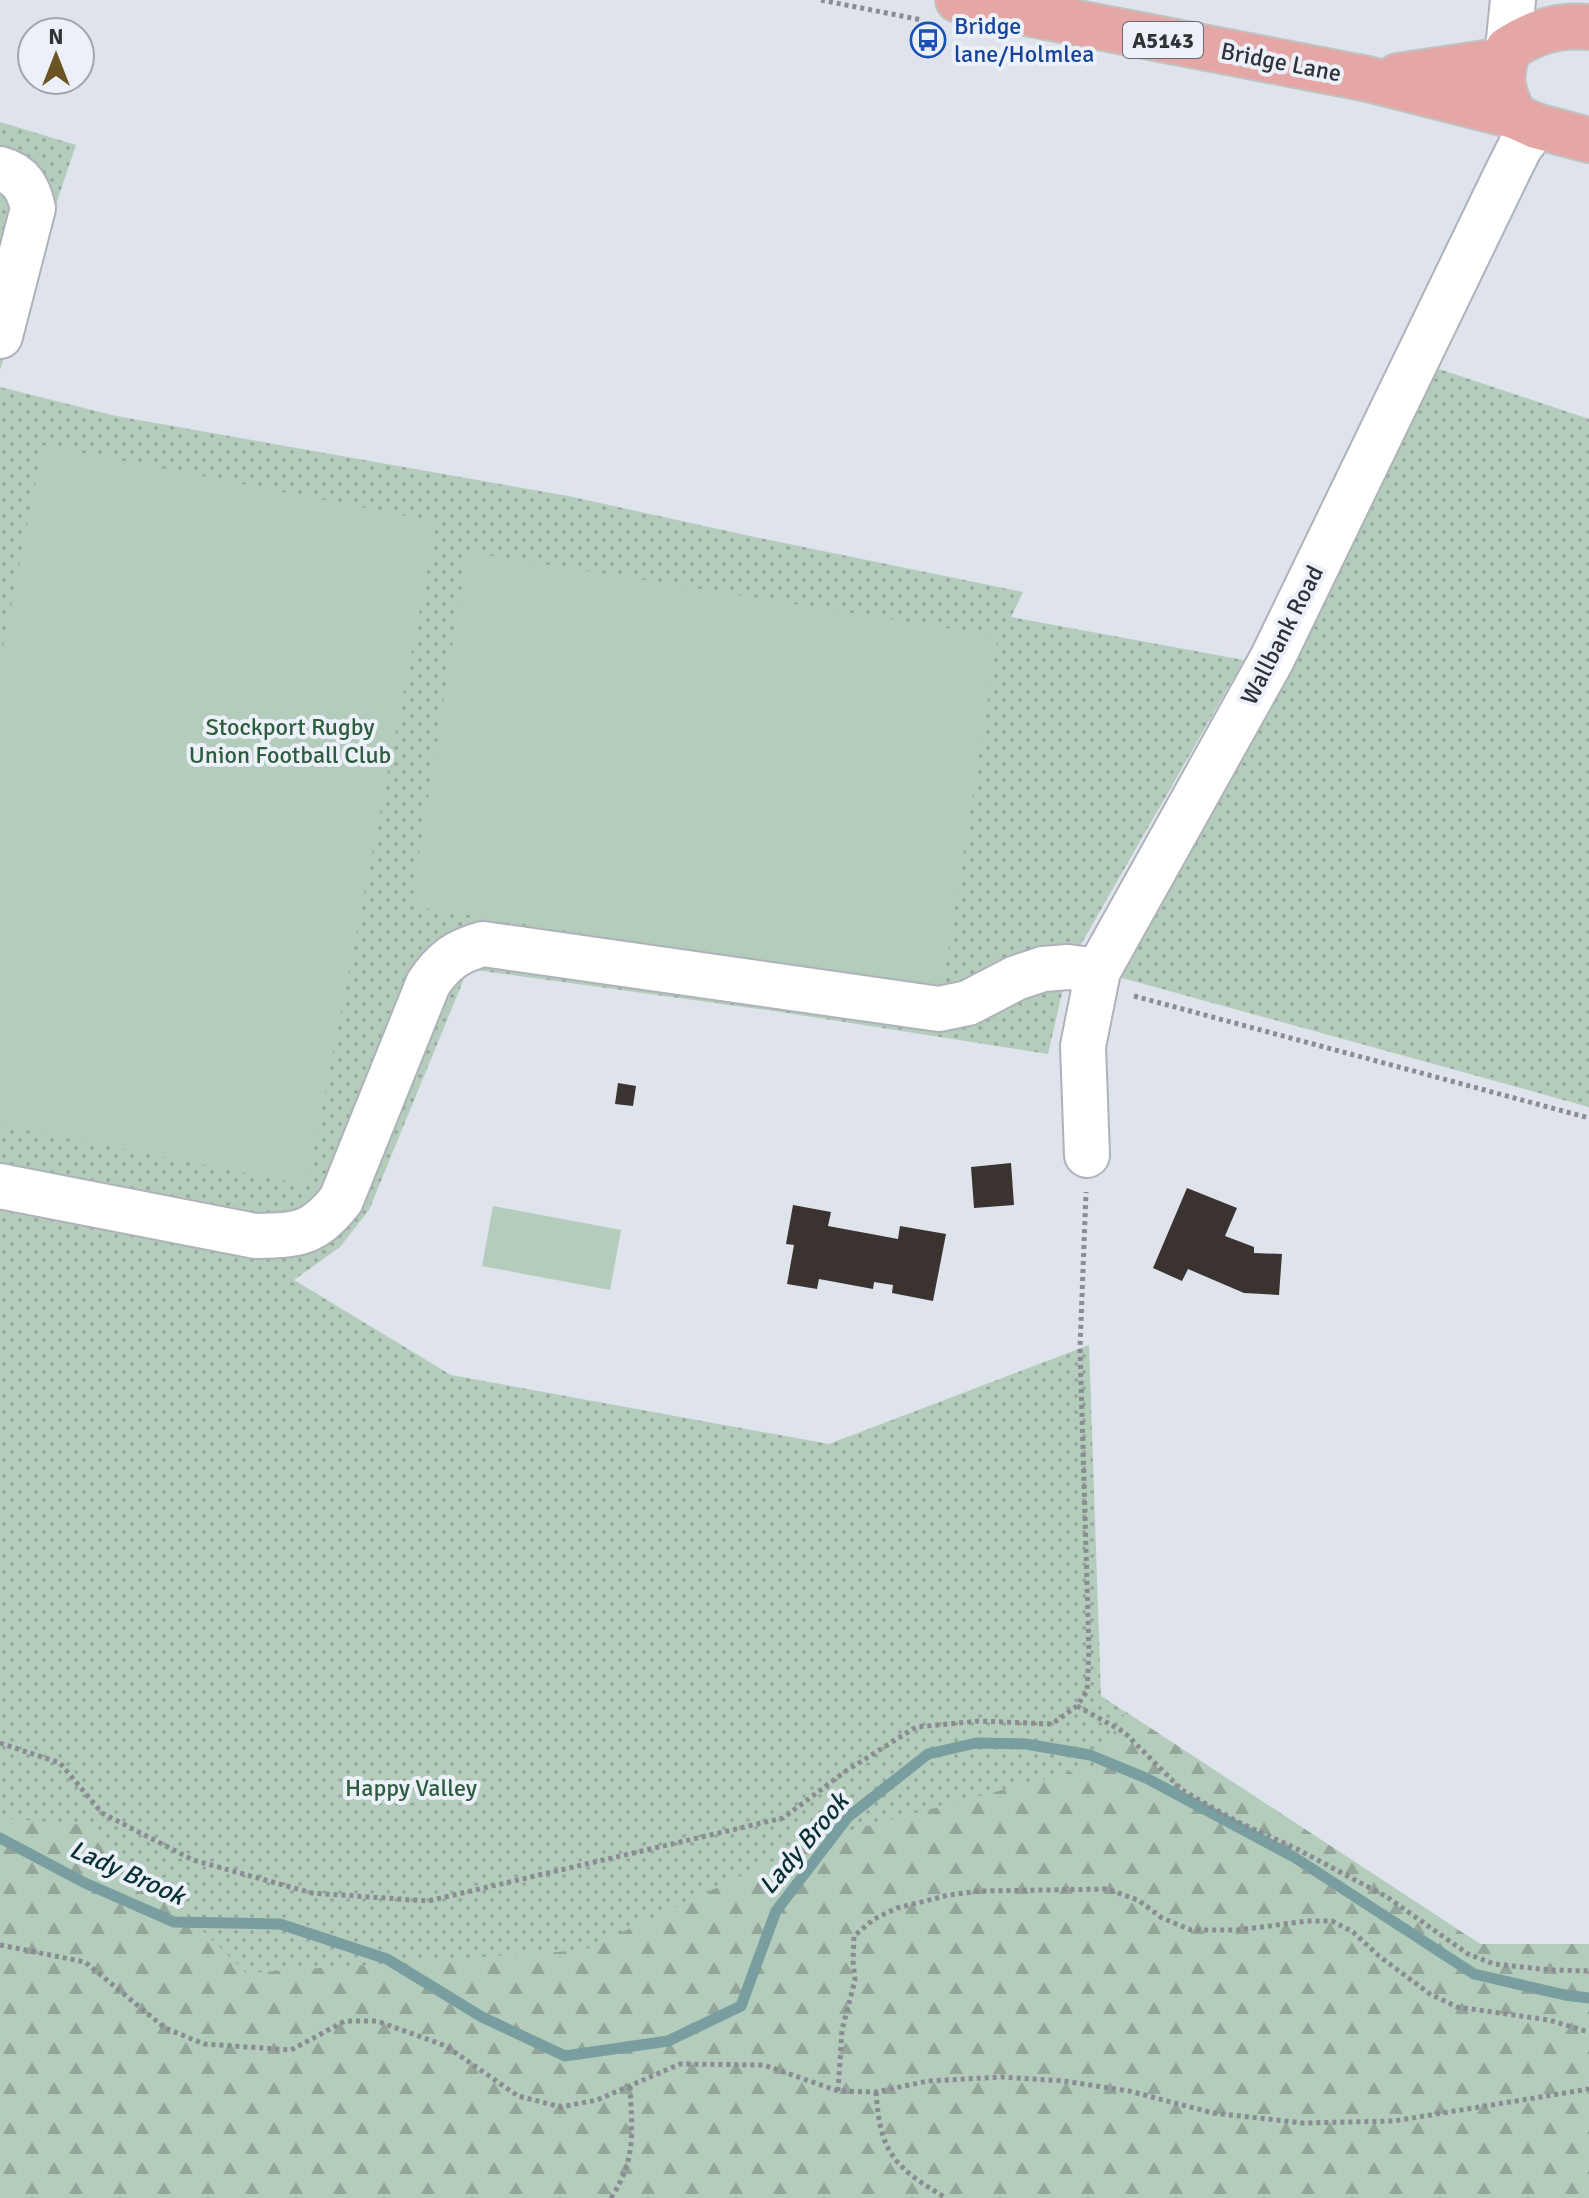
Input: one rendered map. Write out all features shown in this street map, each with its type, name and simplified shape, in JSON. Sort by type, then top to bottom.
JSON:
[{"type":"main road","name":"Bridge Lane","points":[[958,0],[1368,79],[1589,140]]},
{"type":"main road","name":"Bridge Lane","points":[[1368,79],[1461,68],[1506,54],[1534,32],[1571,25],[1589,27]]},
{"type":"main road","points":[[1506,54],[1502,72],[1503,93],[1525,121]]},
{"type":"street","points":[[1506,54],[1513,0]]},
{"type":"street","points":[[1567,0],[1589,17]]},
{"type":"street","name":"Wallbank Road","points":[[1087,1155],[1083,1046],[1096,978],[1272,659],[1520,147],[1525,121]]},
{"type":"street","points":[[0,169],[11,172],[28,188],[33,208],[0,336]]},
{"type":"street","points":[[0,1186],[255,1236],[292,1235],[322,1223],[341,1200],[428,984],[442,963],[462,950],[483,944],[939,1009],[968,1003],[1016,978],[1043,969],[1068,967],[1096,978]]},
{"type":"path","points":[[821,0],[834,3]]},
{"type":"path","points":[[1096,978],[1589,1118]]},
{"type":"path","points":[[0,1743],[60,1763],[102,1813],[193,1860],[312,1893],[428,1901],[783,1818],[846,1771],[916,1727],[979,1721],[1052,1724],[1077,1706],[1087,1691],[1089,1650],[1080,1348],[1087,1155]]},
{"type":"path","points":[[1077,1706],[1124,1732],[1182,1790],[1236,1821],[1297,1849],[1387,1897],[1468,1954],[1494,1964],[1589,1971]]},
{"type":"path","points":[[838,2091],[842,2030],[855,1980],[854,1936],[874,1919],[897,1908],[979,1891],[1107,1889],[1138,1900],[1162,1918],[1191,1930],[1239,1930],[1307,1921],[1332,1921],[1353,1932],[1430,1994],[1457,2007],[1549,2020],[1589,2032]]},
{"type":"path","points":[[0,1945],[85,1962],[165,2028],[204,2044],[291,2050],[345,2021],[377,2021],[446,2046],[518,2096],[561,2107],[630,2086],[680,2064],[764,2065],[838,2091],[876,2092],[928,2081],[1002,2077],[1048,2080],[1129,2091],[1213,2113],[1303,2123],[1394,2121],[1589,2089]]},
{"type":"path","points":[[611,2198],[621,2183],[633,2145],[630,2086]]},
{"type":"path","points":[[876,2092],[879,2126],[891,2158],[946,2198]]},
{"type":"green space","points":[[0,122],[76,145],[0,370]]},
{"type":"green space","points":[[1433,367],[1589,419],[1589,1107],[1115,976]]},
{"type":"green space","name":"Happy Valley","points":[[0,387],[116,416],[568,496],[1023,592],[1011,617],[1244,660],[1068,967],[1048,1054],[774,1011],[468,969],[369,1210],[340,1247],[294,1280],[451,1375],[829,1444],[1089,1345],[1101,1696],[1480,1944],[1589,1944],[1589,2198],[0,2198]]},
{"type":"green space","name":"Stockport Rugby Union Football Club","points":[[43,445],[437,522],[307,1185],[0,1125],[0,664]]},
{"type":"green space","points":[[467,552],[998,636],[942,990],[411,906]]},
{"type":"green space","points":[[493,1206],[621,1230],[610,1290],[482,1266]]},
{"type":"green space","points":[[1126,1712],[1480,1944],[1589,1944],[1589,2198],[0,2198],[0,1818],[84,1825],[163,1892],[246,1973],[584,1950],[825,1837],[1094,1766]]},
{"type":"building","points":[[618,1083],[636,1086],[633,1106],[615,1104]]},
{"type":"building","points":[[1011,1163],[1014,1205],[974,1208],[971,1167]]},
{"type":"building","points":[[1187,1188],[1237,1208],[1225,1236],[1254,1247],[1254,1253],[1282,1254],[1279,1295],[1244,1293],[1188,1269],[1182,1281],[1153,1268]]},
{"type":"building","points":[[793,1205],[831,1212],[828,1226],[898,1239],[900,1226],[946,1234],[933,1301],[892,1293],[893,1285],[874,1282],[873,1289],[819,1279],[817,1289],[787,1284],[794,1245],[786,1244]]},
{"type":"waterway","name":"Lady Brook","points":[[0,1838],[85,1883],[174,1922],[280,1924],[387,1959],[482,2017],[565,2056],[668,2041],[741,2006],[776,1911],[848,1817],[928,1754],[976,1743],[1026,1744],[1090,1755],[1146,1778],[1294,1857],[1474,1974],[1589,1998]]},
{"type":"place","name":"Bridge lane/Holmlea","points":[[928,40]]}]
